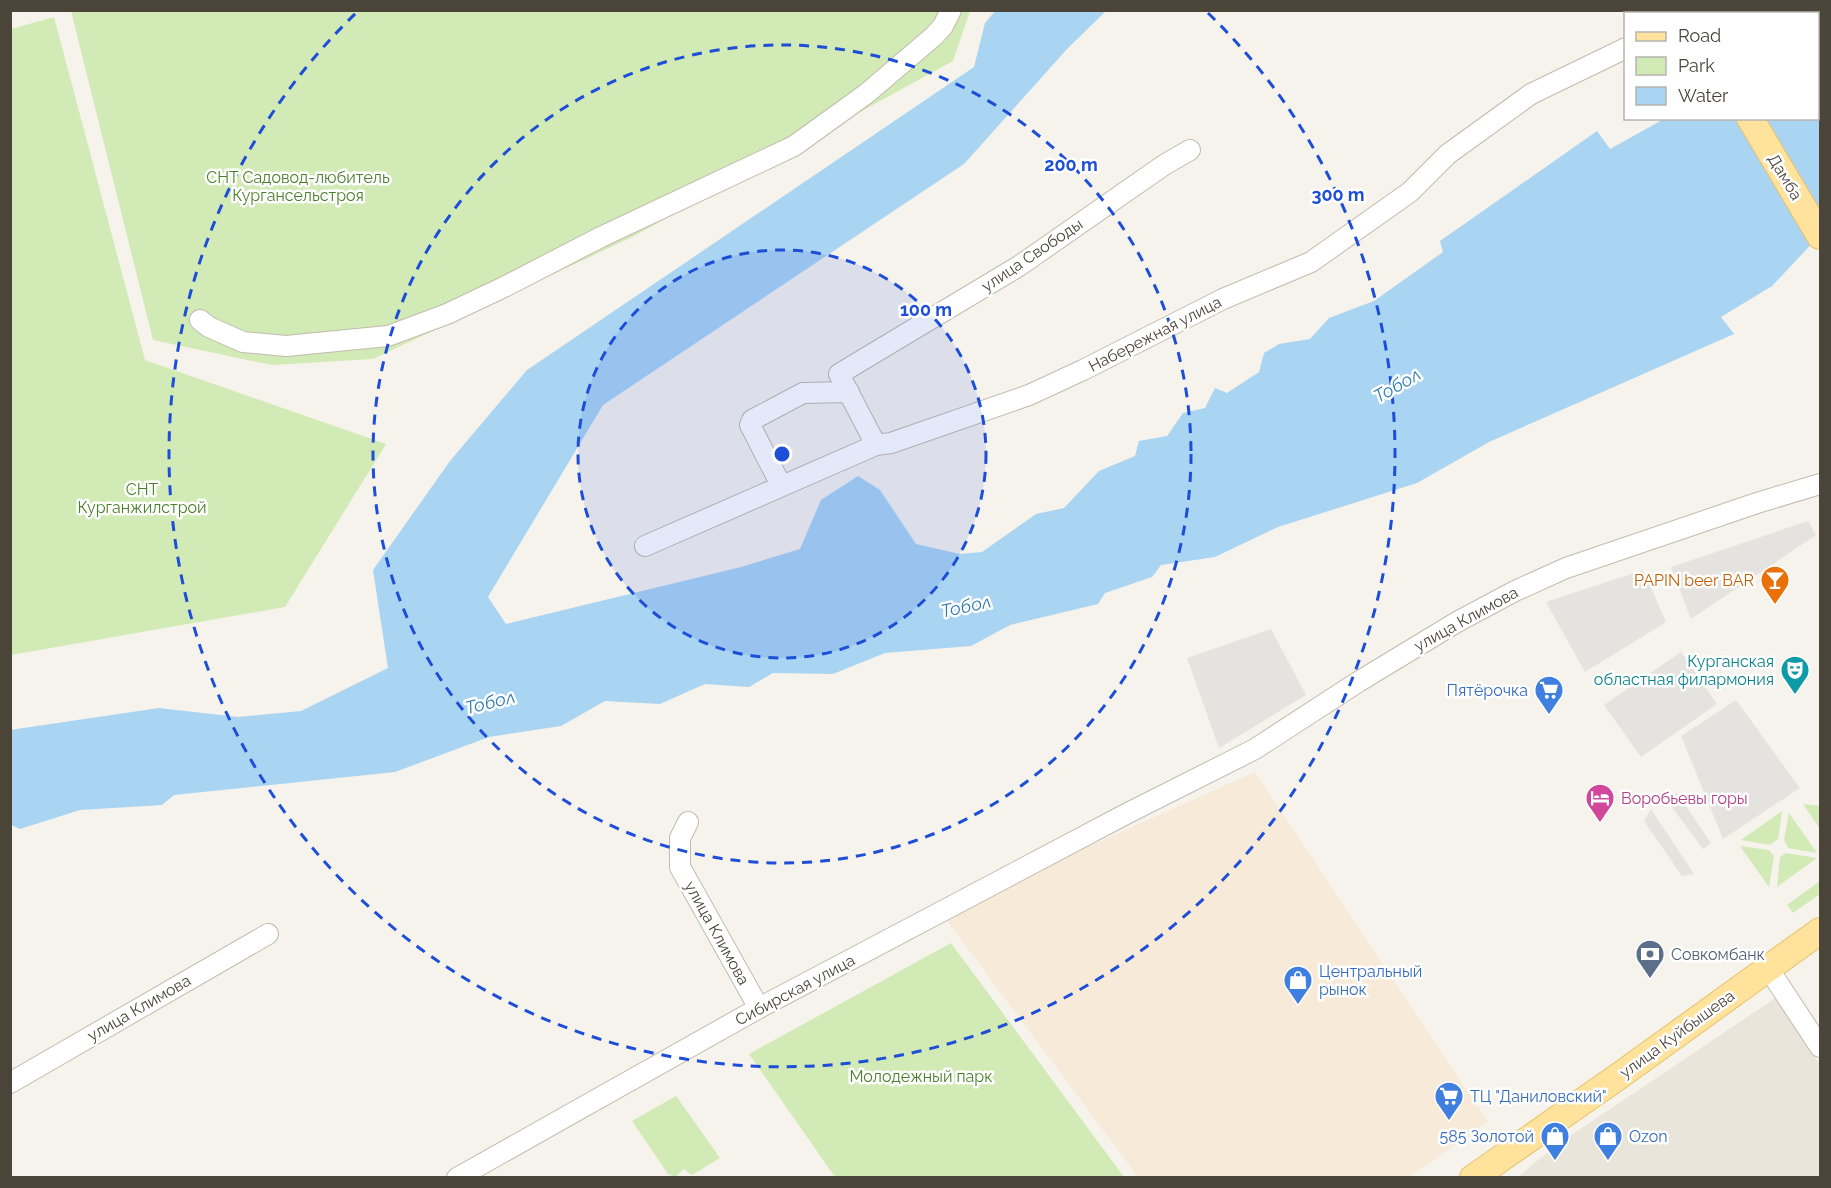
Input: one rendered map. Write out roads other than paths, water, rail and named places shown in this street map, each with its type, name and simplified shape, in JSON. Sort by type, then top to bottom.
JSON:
[{"type":"main road","name":"Дамба","points":[[1751,120],[1821,236]]},
{"type":"main road","name":"улица Куйбышева","points":[[1473,1178],[1821,931]]},
{"type":"street","points":[[200,320],[209,327],[243,342],[286,346],[388,336],[447,314],[601,237],[794,146],[866,94],[934,36],[943,26],[951,10]]},
{"type":"street","name":"Набережная улица","points":[[645,546],[876,445],[891,443],[1029,395],[1223,299],[1311,262],[1410,192],[1448,154],[1531,94],[1624,49]]},
{"type":"street","name":"улица Свободы","points":[[849,392],[839,374],[1019,266],[1164,165],[1190,150]]},
{"type":"street","points":[[781,485],[750,425],[752,420],[803,393],[849,392],[876,445]]},
{"type":"street","name":"улица Климова","points":[[1137,809],[1255,749],[1366,677],[1457,622],[1515,591],[1566,568],[1757,503],[1821,484]]},
{"type":"street","name":"Сибирская улица","points":[[457,1178],[759,1008],[1137,809]]},
{"type":"street","name":"улица Климова","points":[[688,822],[680,838],[680,867],[759,1008]]},
{"type":"street","name":"улица Климова","points":[[10,1083],[267,934]]},
{"type":"street","points":[[1768,968],[1821,1047]]},
{"type":"water","name":"Тобол","points":[[995,11],[1106,11],[1067,49],[964,164],[603,405],[488,597],[506,624],[741,567],[800,549],[821,500],[858,476],[880,490],[916,544],[960,554],[982,552],[1036,514],[1064,508],[1099,471],[1135,456],[1139,441],[1167,436],[1183,413],[1205,408],[1215,388],[1227,393],[1259,372],[1264,353],[1279,344],[1310,339],[1329,318],[1374,301],[1443,252],[1440,241],[1597,131],[1610,149],[1662,120],[1819,120],[1819,12],[1803,12],[1807,11],[1820,11],[1820,235],[1772,286],[1721,317],[1734,334],[1489,442],[1417,483],[1278,527],[1215,557],[1161,565],[1152,577],[1105,593],[1098,604],[1010,625],[971,646],[885,653],[833,674],[773,673],[749,687],[705,684],[660,704],[605,701],[561,726],[489,737],[395,772],[174,795],[162,805],[80,810],[20,829],[11,825],[10,730],[159,708],[238,717],[301,711],[388,668],[373,570],[450,461],[527,370],[974,67],[985,23]]},
{"type":"place","name":"PAPIN beer BAR","points":[[1775,606]]},
{"type":"place","name":"Курганская областная филармония","points":[[1795,696]]},
{"type":"place","name":"Пятёрочка","points":[[1549,716]]},
{"type":"place","name":"Воробьевы горы","points":[[1600,824]]},
{"type":"place","name":"Совкомбанк","points":[[1650,980]]},
{"type":"place","name":"Центральный рынок","points":[[1298,1006]]},
{"type":"place","name":"ТЦ \"Даниловский\"","points":[[1449,1122]]},
{"type":"place","name":"585 Золотой","points":[[1555,1162]]},
{"type":"place","name":"Ozon","points":[[1608,1162]]},
{"type":"park label","name":"СНТ Садовод-любитель Кургансельстроя","points":[[298,186]]},
{"type":"park label","name":"СНТ Курганжилстрой","points":[[142,498]]},
{"type":"park label","name":"Молодежный парк","points":[[921,1076]]}]
